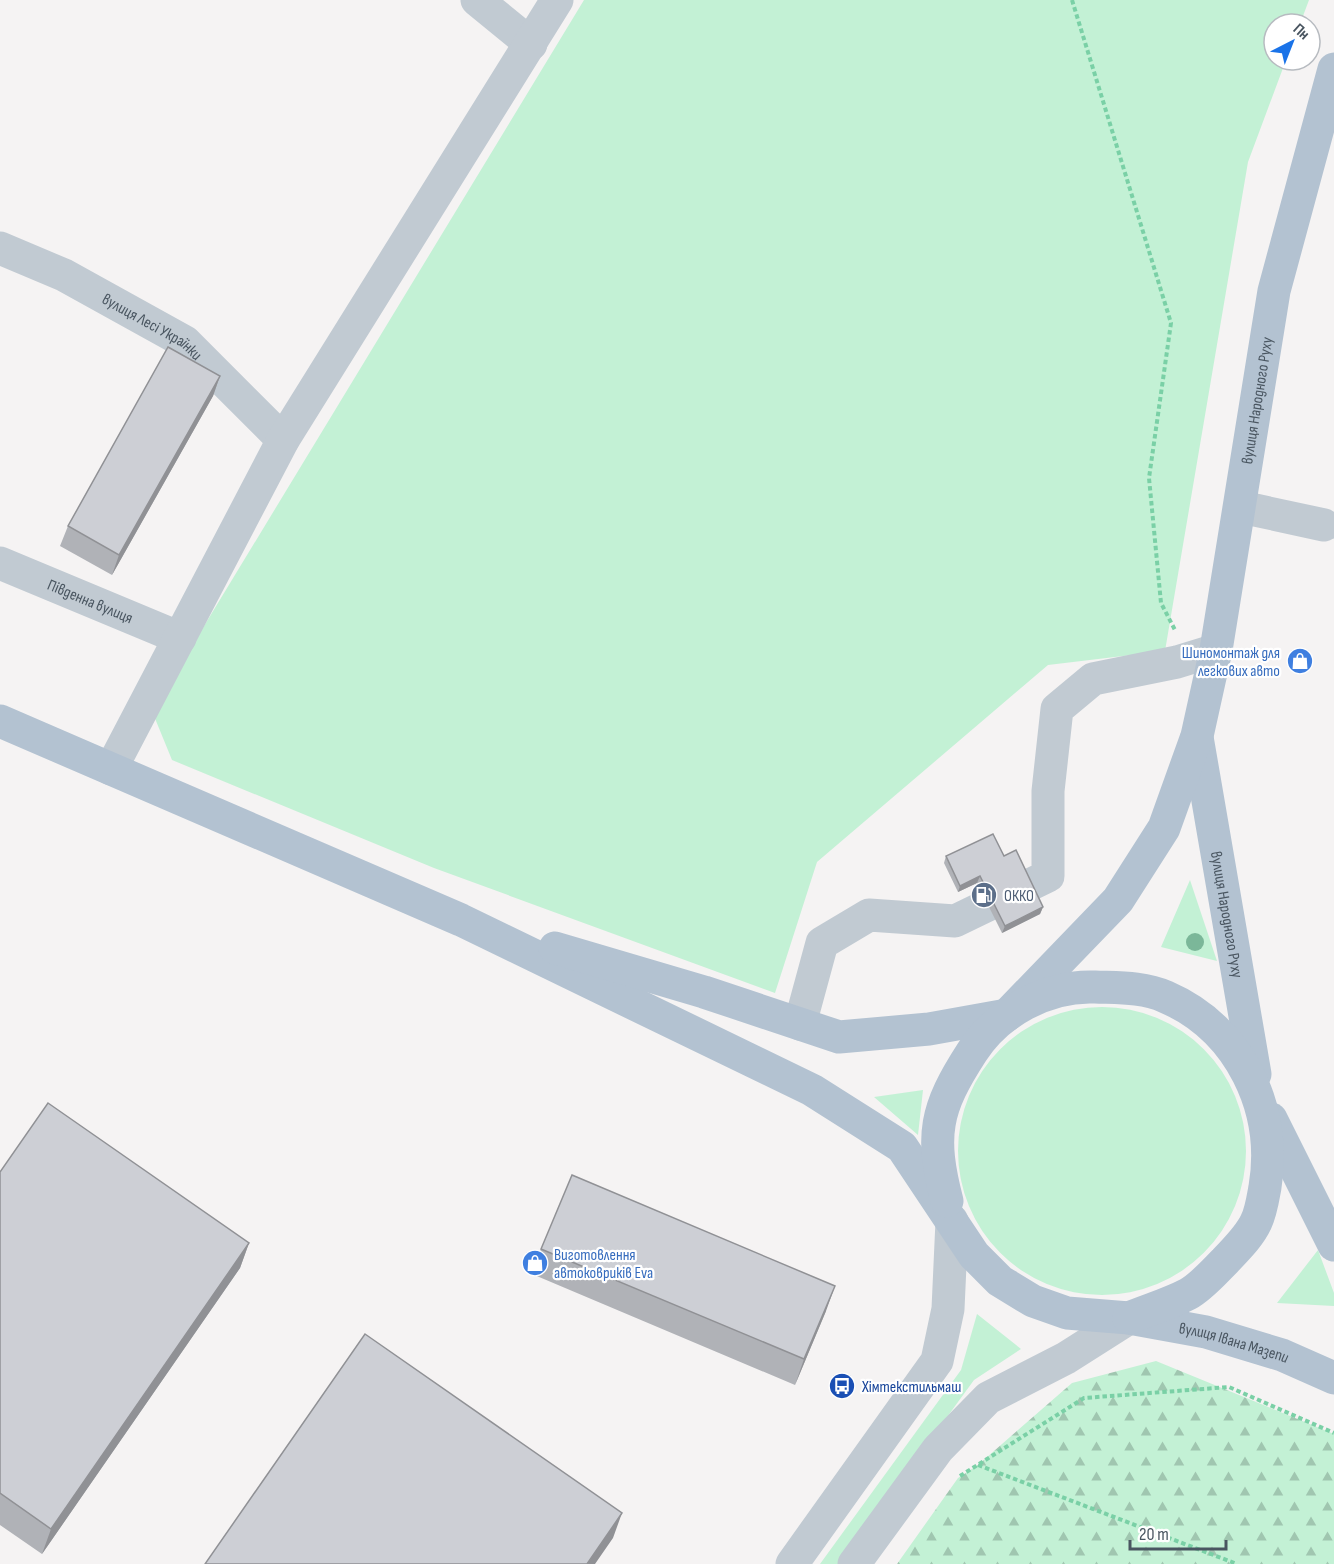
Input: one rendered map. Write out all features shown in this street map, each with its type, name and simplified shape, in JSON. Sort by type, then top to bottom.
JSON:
[{"type":"main road","name":"вулиця Народного Руху","points":[[1007,1015],[1118,900],[1164,828],[1197,735],[1216,650],[1241,507],[1274,291],[1334,69]]},
{"type":"main road","points":[[0,721],[461,920],[704,992],[838,1036],[929,1029],[1007,1015]]},
{"type":"main road","name":"вулиця Народного Руху","points":[[1197,735],[1259,1094]]},
{"type":"main road","name":"вулиця Івана Мазепи","points":[[461,920],[812,1090],[902,1147],[974,1255],[1000,1281],[1033,1301],[1066,1313],[1129,1318],[1206,1332],[1282,1355],[1334,1378]]},
{"type":"main road","points":[[952,1221],[937,1161],[939,1122],[950,1086],[981,1038],[1007,1015],[1046,993],[1079,987],[1137,988],[1166,997],[1199,1016],[1230,1044],[1259,1094],[1334,1245]]},
{"type":"main road","points":[[1129,1318],[1189,1293],[1239,1246],[1256,1222],[1269,1164],[1267,1129],[1259,1094]]},
{"type":"street","points":[[477,0],[531,44]]},
{"type":"street","points":[[111,769],[283,440],[557,0]]},
{"type":"street","name":"вулиця Лесі Українки","points":[[0,248],[64,275],[184,342],[283,440]]},
{"type":"street","points":[[1241,507],[1324,525]]},
{"type":"street","name":"Південна вулиця","points":[[0,563],[180,638]]},
{"type":"street","points":[[800,1024],[822,943],[831,937],[868,915],[955,921],[1048,876],[1047,791],[1057,709],[1093,679],[1178,662],[1216,650]]},
{"type":"street","points":[[792,1564],[937,1361],[948,1309],[952,1221]]},
{"type":"street","points":[[854,1564],[938,1449],[988,1398],[1065,1358],[1129,1318]]},
{"type":"path","points":[[1072,0],[1171,323],[1149,478],[1161,603],[1176,631],[1178,662]]},
{"type":"path","points":[[958,1478],[1084,1398],[1229,1387],[1334,1433]]},
{"type":"path","points":[[978,1465],[1237,1564]]},
{"type":"green space","points":[[584,0],[1309,0],[1304,12],[1262,12],[1262,72],[1282,72],[1248,162],[1165,651],[1048,665],[817,862],[775,993],[434,868],[172,760],[154,716],[204,626]]},
{"type":"green space","points":[[1190,880],[1217,961],[1161,947]]},
{"type":"green space","points":[[1102,1007],[1130,1010],[1157,1018],[1182,1031],[1204,1049],[1222,1071],[1235,1096],[1243,1123],[1246,1151],[1243,1179],[1235,1206],[1222,1231],[1204,1253],[1182,1271],[1157,1284],[1130,1292],[1102,1295],[1074,1292],[1047,1284],[1022,1271],[1000,1253],[982,1231],[969,1206],[961,1179],[958,1151],[961,1123],[969,1096],[982,1071],[1000,1049],[1022,1031],[1047,1018],[1074,1010]]},
{"type":"green space","points":[[923,1090],[918,1135],[874,1097]]},
{"type":"green space","points":[[1318,1250],[1334,1293],[1334,1306],[1277,1303]]},
{"type":"green space","points":[[977,1314],[1021,1349],[974,1380],[840,1564],[820,1564],[961,1370]]},
{"type":"green space","points":[[1156,1361],[1334,1434],[1334,1564],[897,1564],[958,1478],[978,1465],[1072,1383]]},
{"type":"building","points":[[168,347],[220,376],[119,555],[68,526]]},
{"type":"building","points":[[993,834],[1004,856],[1016,850],[1043,907],[1005,926],[980,876],[960,886],[946,856]]},
{"type":"building","points":[[48,1103],[249,1243],[51,1529],[0,1493],[0,1172]]},
{"type":"building","points":[[572,1175],[835,1286],[804,1359],[541,1249]]},
{"type":"building","points":[[365,1334],[622,1513],[587,1564],[205,1564]]},
{"type":"place","name":"Шиномонтаж для легкових авто","points":[[1300,661]]},
{"type":"place","name":"ОККО","points":[[984,895]]},
{"type":"place","name":"Виготовлення автоковриків Eva","points":[[535,1263]]},
{"type":"place","name":"Хімтекстильмаш","points":[[842,1386]]}]
